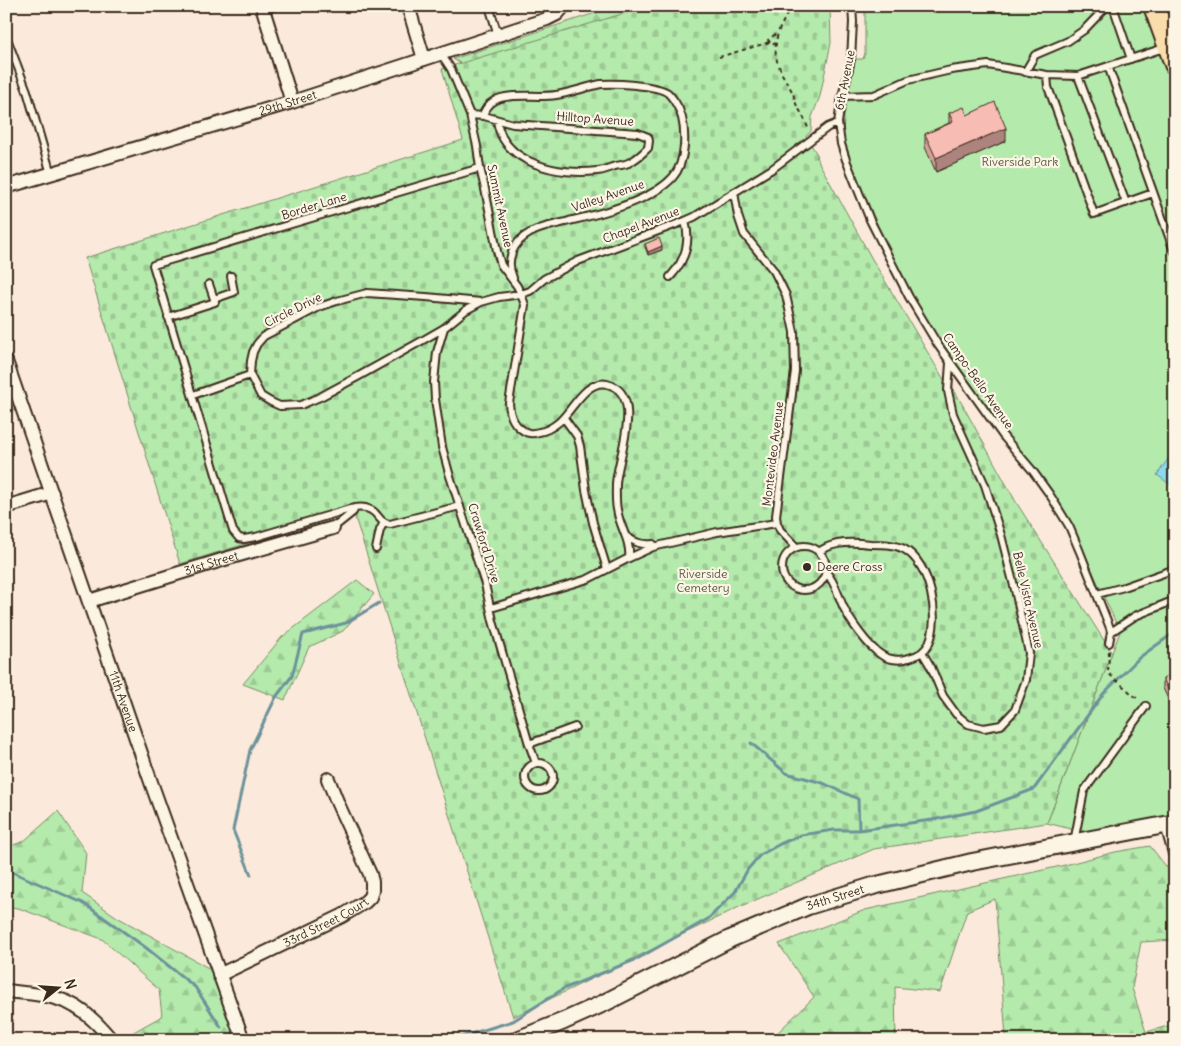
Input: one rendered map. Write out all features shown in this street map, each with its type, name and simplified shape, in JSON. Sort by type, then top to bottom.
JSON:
[{"type":"main road","points":[[1154,6],[1172,56]]},
{"type":"street","points":[[408,6],[424,59]]},
{"type":"street","name":"29th Street","points":[[6,187],[292,102],[441,54],[557,14],[564,6]]},
{"type":"street","points":[[267,8],[292,102]]},
{"type":"street","name":"11th Avenue","points":[[6,361],[152,786],[243,1040]]},
{"type":"street","points":[[6,507],[52,493]]},
{"type":"street","name":"31st Street","points":[[90,601],[333,528]]},
{"type":"street","name":"33rd Street Court","points":[[219,975],[342,916],[366,902],[370,897],[372,882],[370,874],[328,779]]},
{"type":"street","points":[[1171,824],[1175,852]]},
{"type":"street","name":"34th Street","points":[[517,1040],[604,1003],[730,939],[808,906],[873,886],[963,864],[1171,824]]},
{"type":"street","points":[[6,991],[53,996],[71,1003],[93,1019],[112,1040]]},
{"type":"lane","points":[[489,6],[498,35]]},
{"type":"lane","name":"6th Avenue","points":[[838,123],[851,59],[852,6]]},
{"type":"lane","points":[[1025,72],[1035,55],[1068,41],[1084,30],[1107,6]]},
{"type":"lane","points":[[1113,6],[1131,59]]},
{"type":"lane","points":[[6,36],[27,91],[51,174]]},
{"type":"lane","name":"Summit Avenue","points":[[441,54],[451,69],[470,115],[501,265],[522,294]]},
{"type":"lane","points":[[842,96],[874,95],[908,80],[951,70],[988,66],[1047,75],[1078,76],[1131,59],[1172,56]]},
{"type":"lane","points":[[1108,66],[1175,252]]},
{"type":"lane","points":[[1047,75],[1048,87],[1094,214],[1153,193]]},
{"type":"lane","points":[[1078,76],[1126,202]]},
{"type":"lane","name":"Valley Avenue","points":[[482,116],[488,106],[499,98],[552,96],[608,84],[650,87],[662,90],[675,102],[682,118],[684,154],[679,168],[673,177],[658,190],[630,203],[588,217],[551,225],[529,234],[515,245],[510,259],[512,274],[517,286]]},
{"type":"lane","name":"Hilltop Avenue","points":[[470,115],[482,116],[513,124],[638,133],[648,136],[648,148],[630,162],[598,171],[560,171],[539,166],[523,158],[513,150],[500,132],[497,120]]},
{"type":"lane","name":"Chapel Avenue","points":[[444,328],[466,310],[481,302],[530,291],[544,279],[578,261],[685,221],[772,169],[828,127],[838,123]]},
{"type":"lane","name":"Campo-Bello Avenue","points":[[838,123],[841,144],[846,160],[870,220],[909,297],[950,363],[1003,436],[1032,470],[1069,526],[1111,632]]},
{"type":"lane","name":"Border Lane","points":[[168,317],[153,266],[480,168]]},
{"type":"lane","name":"Montevideo Avenue","points":[[490,608],[588,579],[628,558],[662,544],[717,532],[777,523],[776,516],[795,371],[794,332],[786,295],[774,271],[744,234],[738,216],[734,192]]},
{"type":"lane","points":[[670,277],[685,256],[687,228],[685,221]]},
{"type":"lane","points":[[214,299],[234,292],[231,276]]},
{"type":"lane","points":[[209,284],[215,302],[168,317],[233,531],[238,538],[256,537],[361,507],[371,510],[384,522],[390,524],[460,506]]},
{"type":"lane","name":"Circle Drive","points":[[250,375],[253,352],[264,336],[319,307],[337,301],[367,294],[481,302]]},
{"type":"lane","points":[[522,294],[525,305],[508,403],[511,419],[526,433],[548,430],[564,418],[582,395],[591,387],[606,383],[619,390],[624,396],[628,422],[616,482],[616,505],[620,524],[630,548],[628,558]]},
{"type":"lane","points":[[192,395],[250,375],[261,396],[271,402],[280,406],[301,404],[320,397],[360,376],[444,328]]},
{"type":"lane","name":"Crawford Drive","points":[[444,328],[437,352],[434,382],[434,399],[442,447],[485,584],[493,621],[536,762]]},
{"type":"lane","name":"Belle Vista Avenue","points":[[922,652],[943,696],[956,714],[968,724],[984,728],[1001,725],[1015,710],[1026,680],[1029,653],[1006,554],[985,485],[953,414],[948,391],[950,363]]},
{"type":"lane","points":[[564,418],[577,436],[580,446],[593,523],[608,569]]},
{"type":"lane","points":[[333,528],[353,512],[355,508]]},
{"type":"lane","points":[[376,549],[380,530],[384,522]]},
{"type":"lane","points":[[777,523],[780,530],[796,547]]},
{"type":"lane","points":[[624,535],[632,541],[643,545],[662,544]]},
{"type":"lane","points":[[820,551],[835,544],[853,542],[892,545],[904,549],[912,555],[924,572],[929,584],[934,612],[929,643],[922,652],[903,660],[895,660],[880,655],[867,642],[853,622],[844,608],[831,578],[826,572]]},
{"type":"lane","points":[[802,545],[809,545],[820,551],[827,564],[821,583],[812,589],[803,590],[795,588],[787,582],[783,575],[782,566],[784,558],[790,550],[802,545]]},
{"type":"lane","points":[[1097,594],[1124,587],[1175,569]]},
{"type":"lane","points":[[1109,643],[1111,632],[1135,616],[1175,600]]},
{"type":"lane","points":[[1073,843],[1084,792],[1146,706]]},
{"type":"lane","points":[[529,744],[575,727]]},
{"type":"lane","name":"Crawford Drive","points":[[536,762],[544,763],[553,773],[553,778],[545,790],[534,790],[525,781],[527,768],[536,762]]},
{"type":"path","points":[[791,6],[778,32],[776,44],[777,61],[814,138]]},
{"type":"path","points":[[770,42],[768,40],[778,32]]},
{"type":"path","points":[[719,57],[770,42],[776,44]]},
{"type":"path","points":[[1109,643],[1108,673],[1146,706]]},
{"type":"green space","points":[[617,6],[762,6],[470,69],[453,59]]},
{"type":"green space","name":"Riverside Cemetery","points":[[648,6],[830,6],[831,43],[820,96],[812,117],[811,131],[806,136],[872,259],[946,383],[951,384],[1016,502],[1112,653],[1047,823],[874,849],[737,908],[513,1017],[353,511],[180,564],[85,258],[463,140],[442,69]]},
{"type":"green space","name":"Riverside Park","points":[[865,6],[1144,6],[1175,89],[1175,814],[1087,833],[1047,823],[1120,632],[1068,517],[1045,481],[1000,429],[975,389],[931,327],[885,243],[854,170],[843,135],[844,116],[855,59],[863,59],[865,53]]},
{"type":"green space","points":[[357,580],[374,594],[343,631],[309,647],[285,700],[243,684],[282,637]]},
{"type":"green space","points":[[58,811],[86,853],[82,893],[117,917],[212,970],[235,1037],[228,1040],[137,1040],[130,1034],[162,1016],[159,990],[102,939],[18,908],[6,907],[6,848],[24,841]]},
{"type":"green space","points":[[1150,846],[1169,870],[1175,888],[1175,940],[1141,942],[1132,988],[1146,1032],[1175,1024],[1175,1040],[1014,1040],[1006,1037],[995,899],[967,911],[940,992],[895,987],[896,1040],[770,1040],[814,997],[779,944],[865,910],[1115,852]]},
{"type":"water","points":[[1175,449],[1175,488],[1157,475]]},
{"type":"building","points":[[995,102],[1006,128],[936,158],[925,134],[953,122],[949,113],[964,107],[967,115]]},
{"type":"building","points":[[659,238],[662,246],[648,252],[645,244]]},
{"type":"building","points":[[1175,673],[1175,697],[1172,698],[1163,678]]},
{"type":"waterway","points":[[251,875],[233,830],[250,750],[276,697],[292,676],[303,634],[346,623],[379,603]]},
{"type":"waterway","points":[[451,1040],[513,1021],[563,989],[637,959],[708,919],[735,892],[748,869],[760,855],[780,844],[801,835],[834,830],[859,830],[932,820],[976,811],[1034,789],[1104,693],[1140,657],[1175,632]]},
{"type":"waterway","points":[[751,743],[786,773],[823,783],[858,799],[859,830]]},
{"type":"waterway","points":[[6,872],[12,872],[83,903],[145,947],[195,987],[221,1027]]},
{"type":"place","name":"Deere Cross","points":[[807,567]]}]
